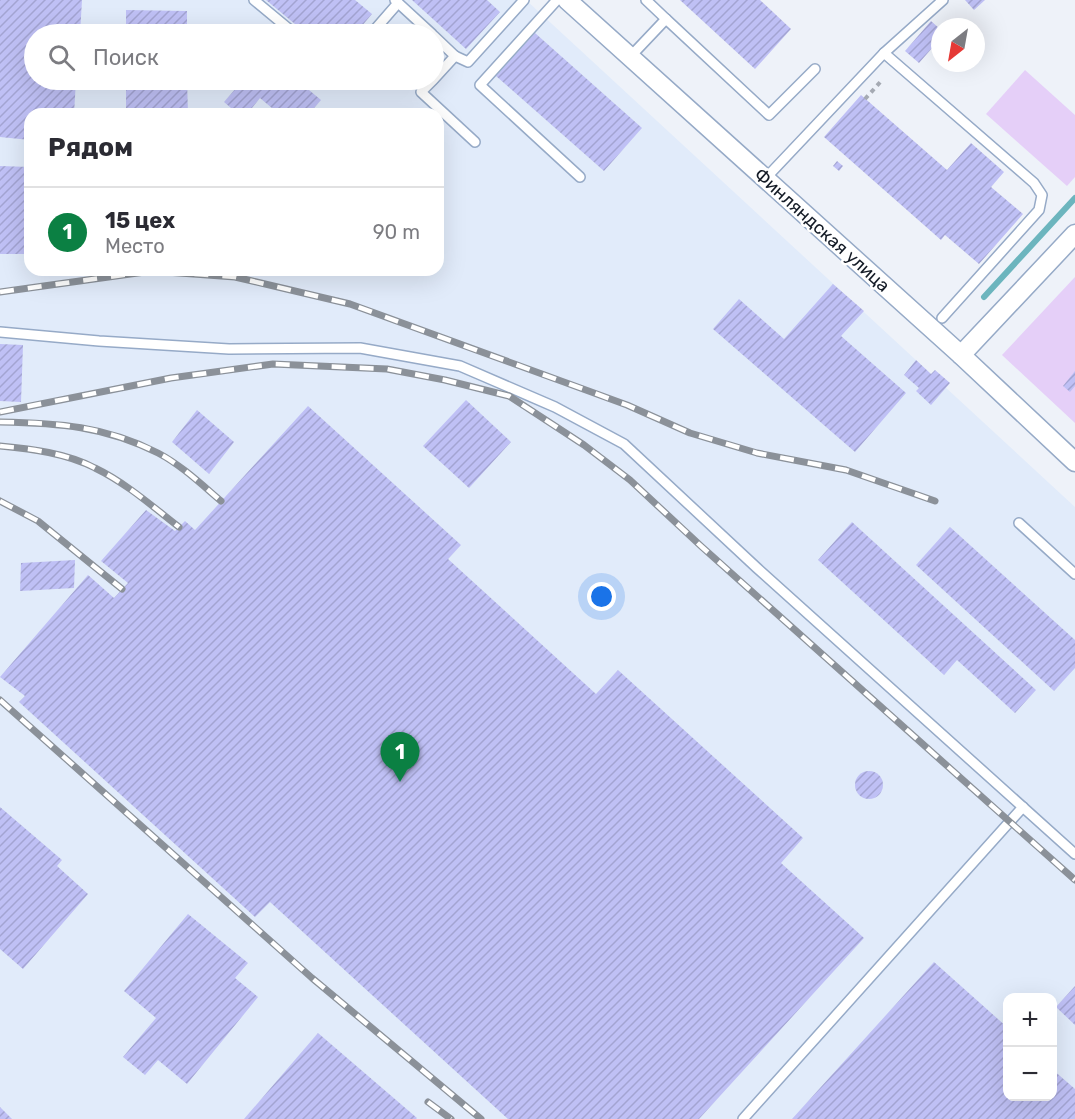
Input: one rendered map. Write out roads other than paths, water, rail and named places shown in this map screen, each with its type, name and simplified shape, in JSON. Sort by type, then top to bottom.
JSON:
[{"type":"street","name":"Финляндская улица","points":[[567,0],[961,355],[1075,462]]},
{"type":"street","points":[[961,355],[1075,234]]},
{"type":"lane","points":[[254,0],[283,24]]},
{"type":"lane","points":[[444,46],[455,56],[468,62],[524,0]]},
{"type":"lane","points":[[557,0],[480,85],[580,177]]},
{"type":"lane","points":[[646,0],[769,115],[814,69]]},
{"type":"lane","points":[[765,179],[884,53],[942,0]]},
{"type":"lane","points":[[379,24],[397,1],[421,24]]},
{"type":"lane","points":[[630,57],[666,19]]},
{"type":"lane","points":[[884,53],[1034,183],[1042,195],[1039,210],[942,318]]},
{"type":"lane","points":[[444,68],[455,56]]},
{"type":"lane","points":[[423,90],[421,92],[439,108]]},
{"type":"lane","points":[[444,113],[476,142]]},
{"type":"lane","points":[[0,332],[230,349],[360,348],[460,366],[555,407],[624,444],[766,576],[1075,854]]},
{"type":"lane","points":[[1019,522],[1075,573]]},
{"type":"lane","points":[[743,1119],[1023,807]]},
{"type":"waterway","points":[[984,297],[1075,198]]},
{"type":"railway","points":[[0,292],[116,276]]},
{"type":"railway","points":[[221,276],[235,277],[350,304],[627,405],[690,433],[757,453],[846,470],[935,501]]},
{"type":"railway","points":[[0,412],[171,378],[273,364],[387,369],[509,396],[584,445],[630,480],[1075,880]]},
{"type":"railway","points":[[0,422],[62,425],[119,437],[166,458],[191,475],[221,501]]},
{"type":"railway","points":[[0,446],[49,452],[84,463],[128,488],[179,527]]},
{"type":"railway","points":[[0,501],[38,521],[122,589]]},
{"type":"railway","points":[[0,700],[312,978],[481,1119]]},
{"type":"railway","points":[[428,1102],[451,1119]]},
{"type":"place","name":"15 цех","points":[[400,782]]}]
